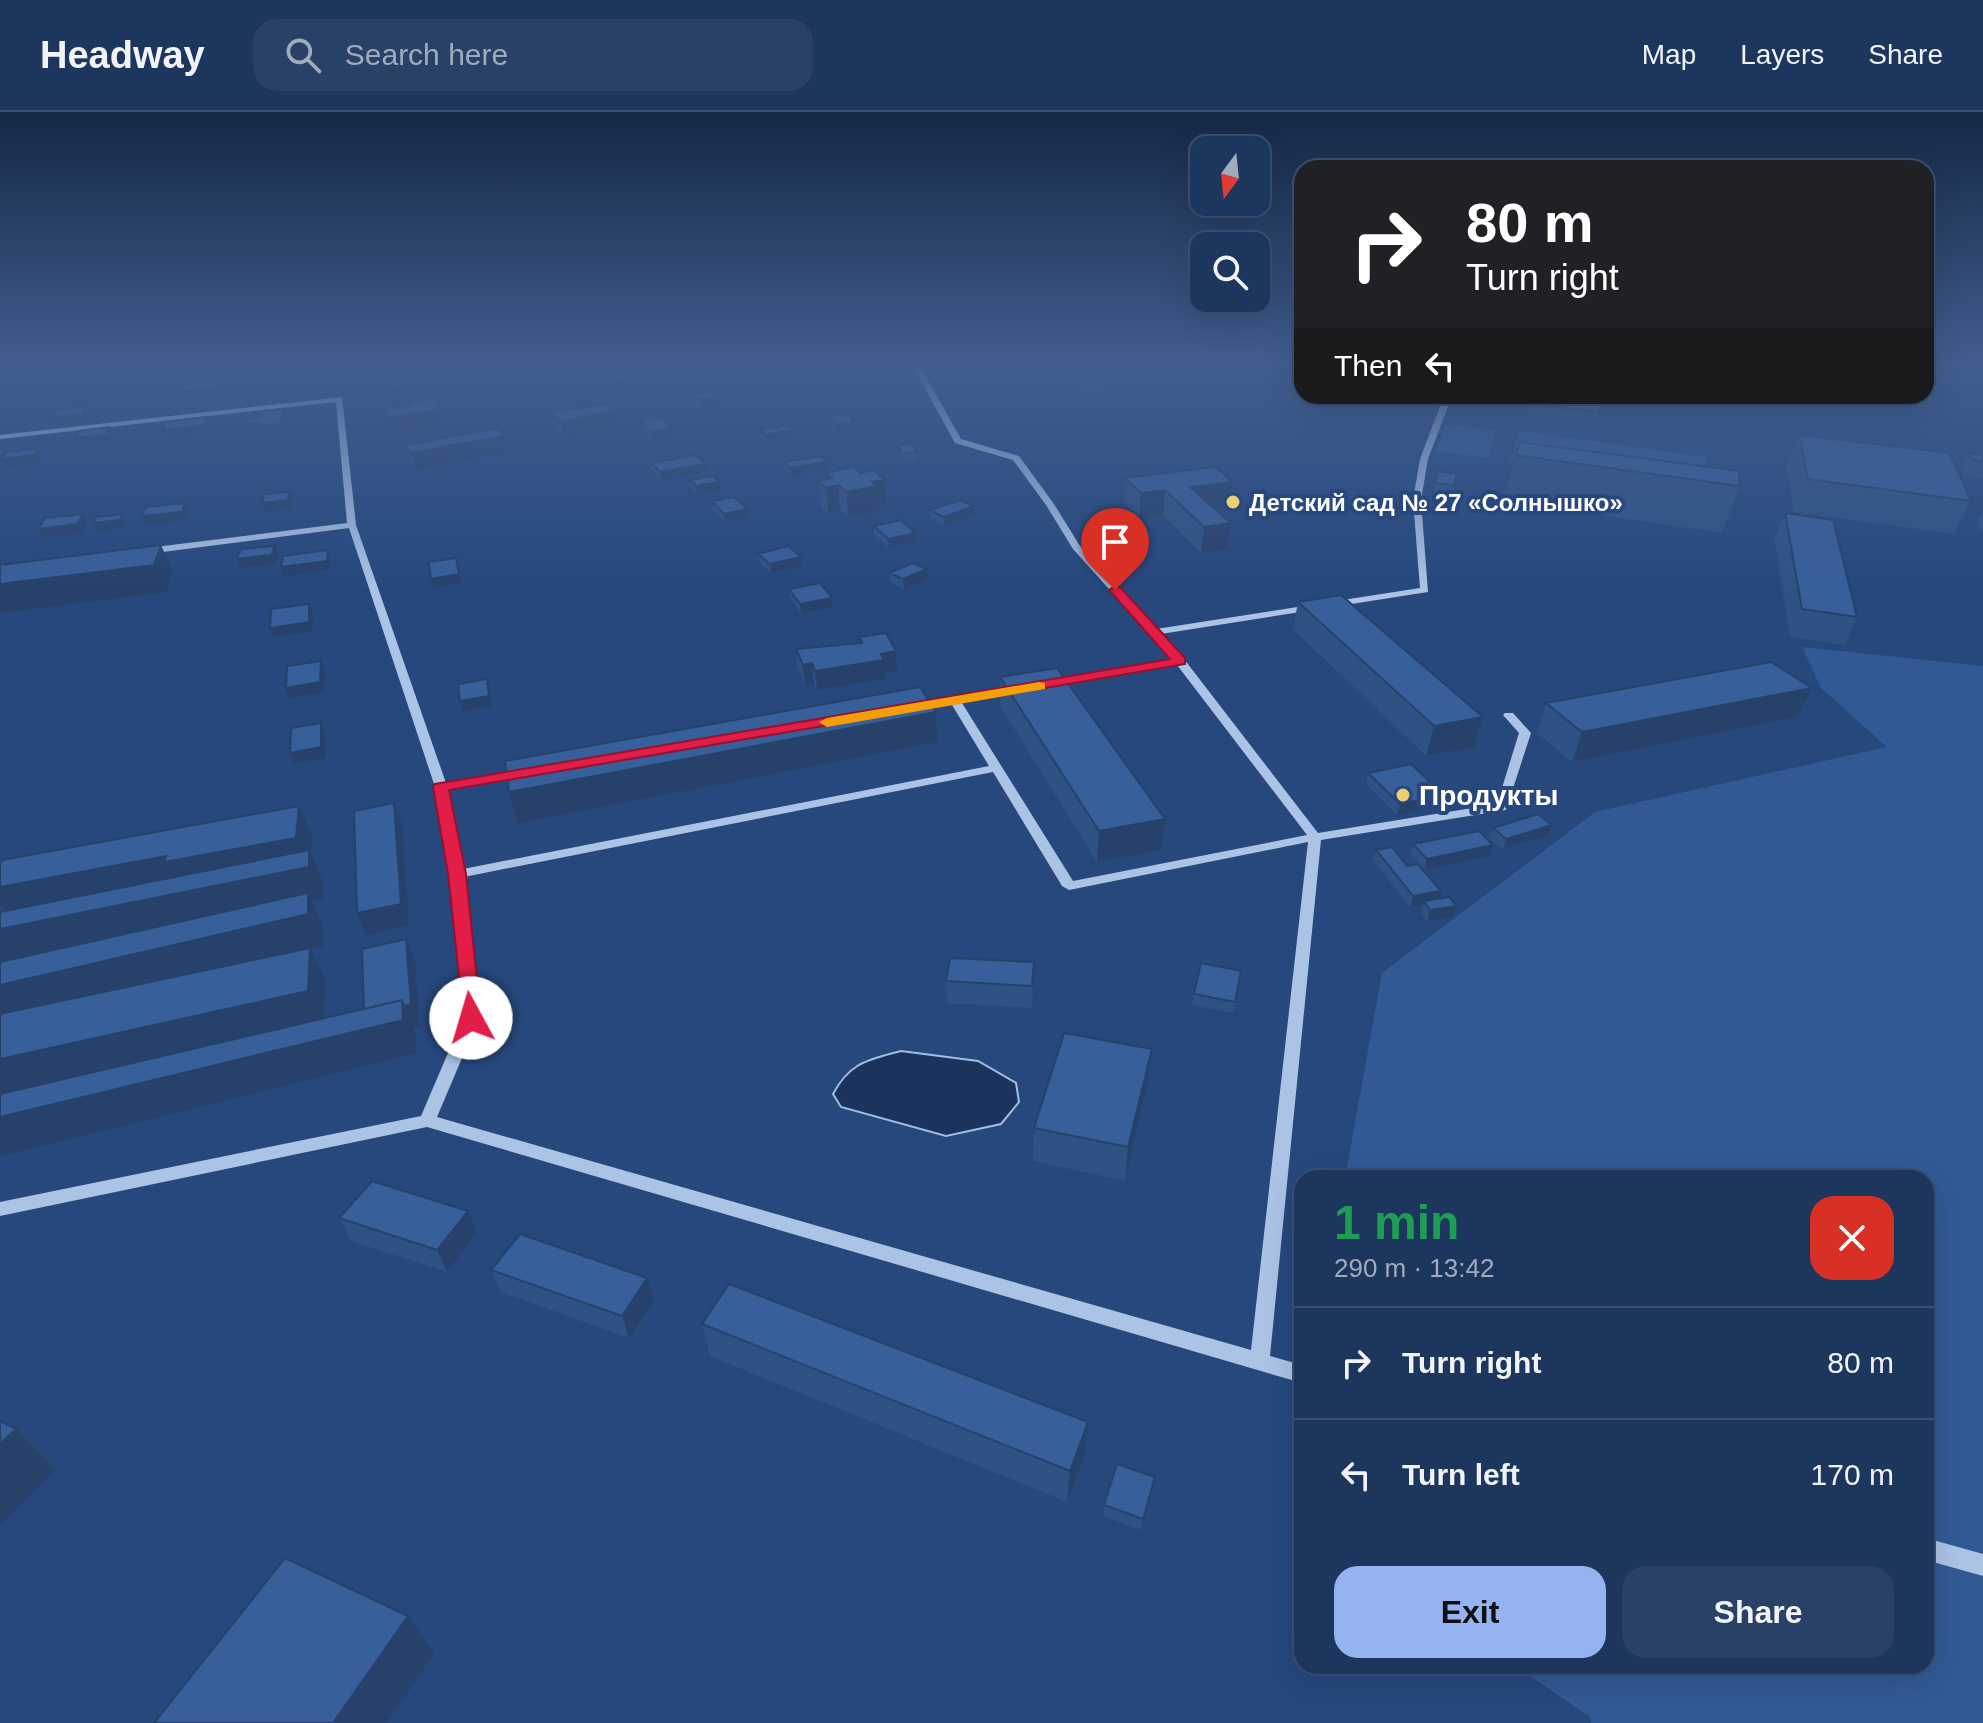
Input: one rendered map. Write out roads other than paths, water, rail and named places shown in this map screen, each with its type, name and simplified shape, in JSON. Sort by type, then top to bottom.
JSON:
[{"type":"street","points":[[342,438],[352,525],[441,787],[457,874],[471,1018],[427,1121]]},
{"type":"street","points":[[956,438],[1016,458],[1050,504],[1076,547],[1180,661],[1315,837],[1260,1362]]},
{"type":"street","points":[[1154,632],[1425,590],[1417,500],[1424,459],[1432,438]]},
{"type":"street","points":[[138,552],[352,525]]},
{"type":"street","points":[[893,711],[1180,661]]},
{"type":"street","points":[[955,701],[1069,886],[1315,837],[1502,807],[1525,733],[1509,715]]},
{"type":"street","points":[[457,874],[996,768]]},
{"type":"street","points":[[441,787],[534,771]]},
{"type":"street","points":[[0,1209],[427,1121],[1294,1372]]},
{"type":"street","points":[[1934,1551],[1983,1565]]},
{"type":"place","name":"Детский сад № 27 «Солнышко»","points":[[1233,502]]},
{"type":"place","name":"Продукты","points":[[1403,795]]}]
